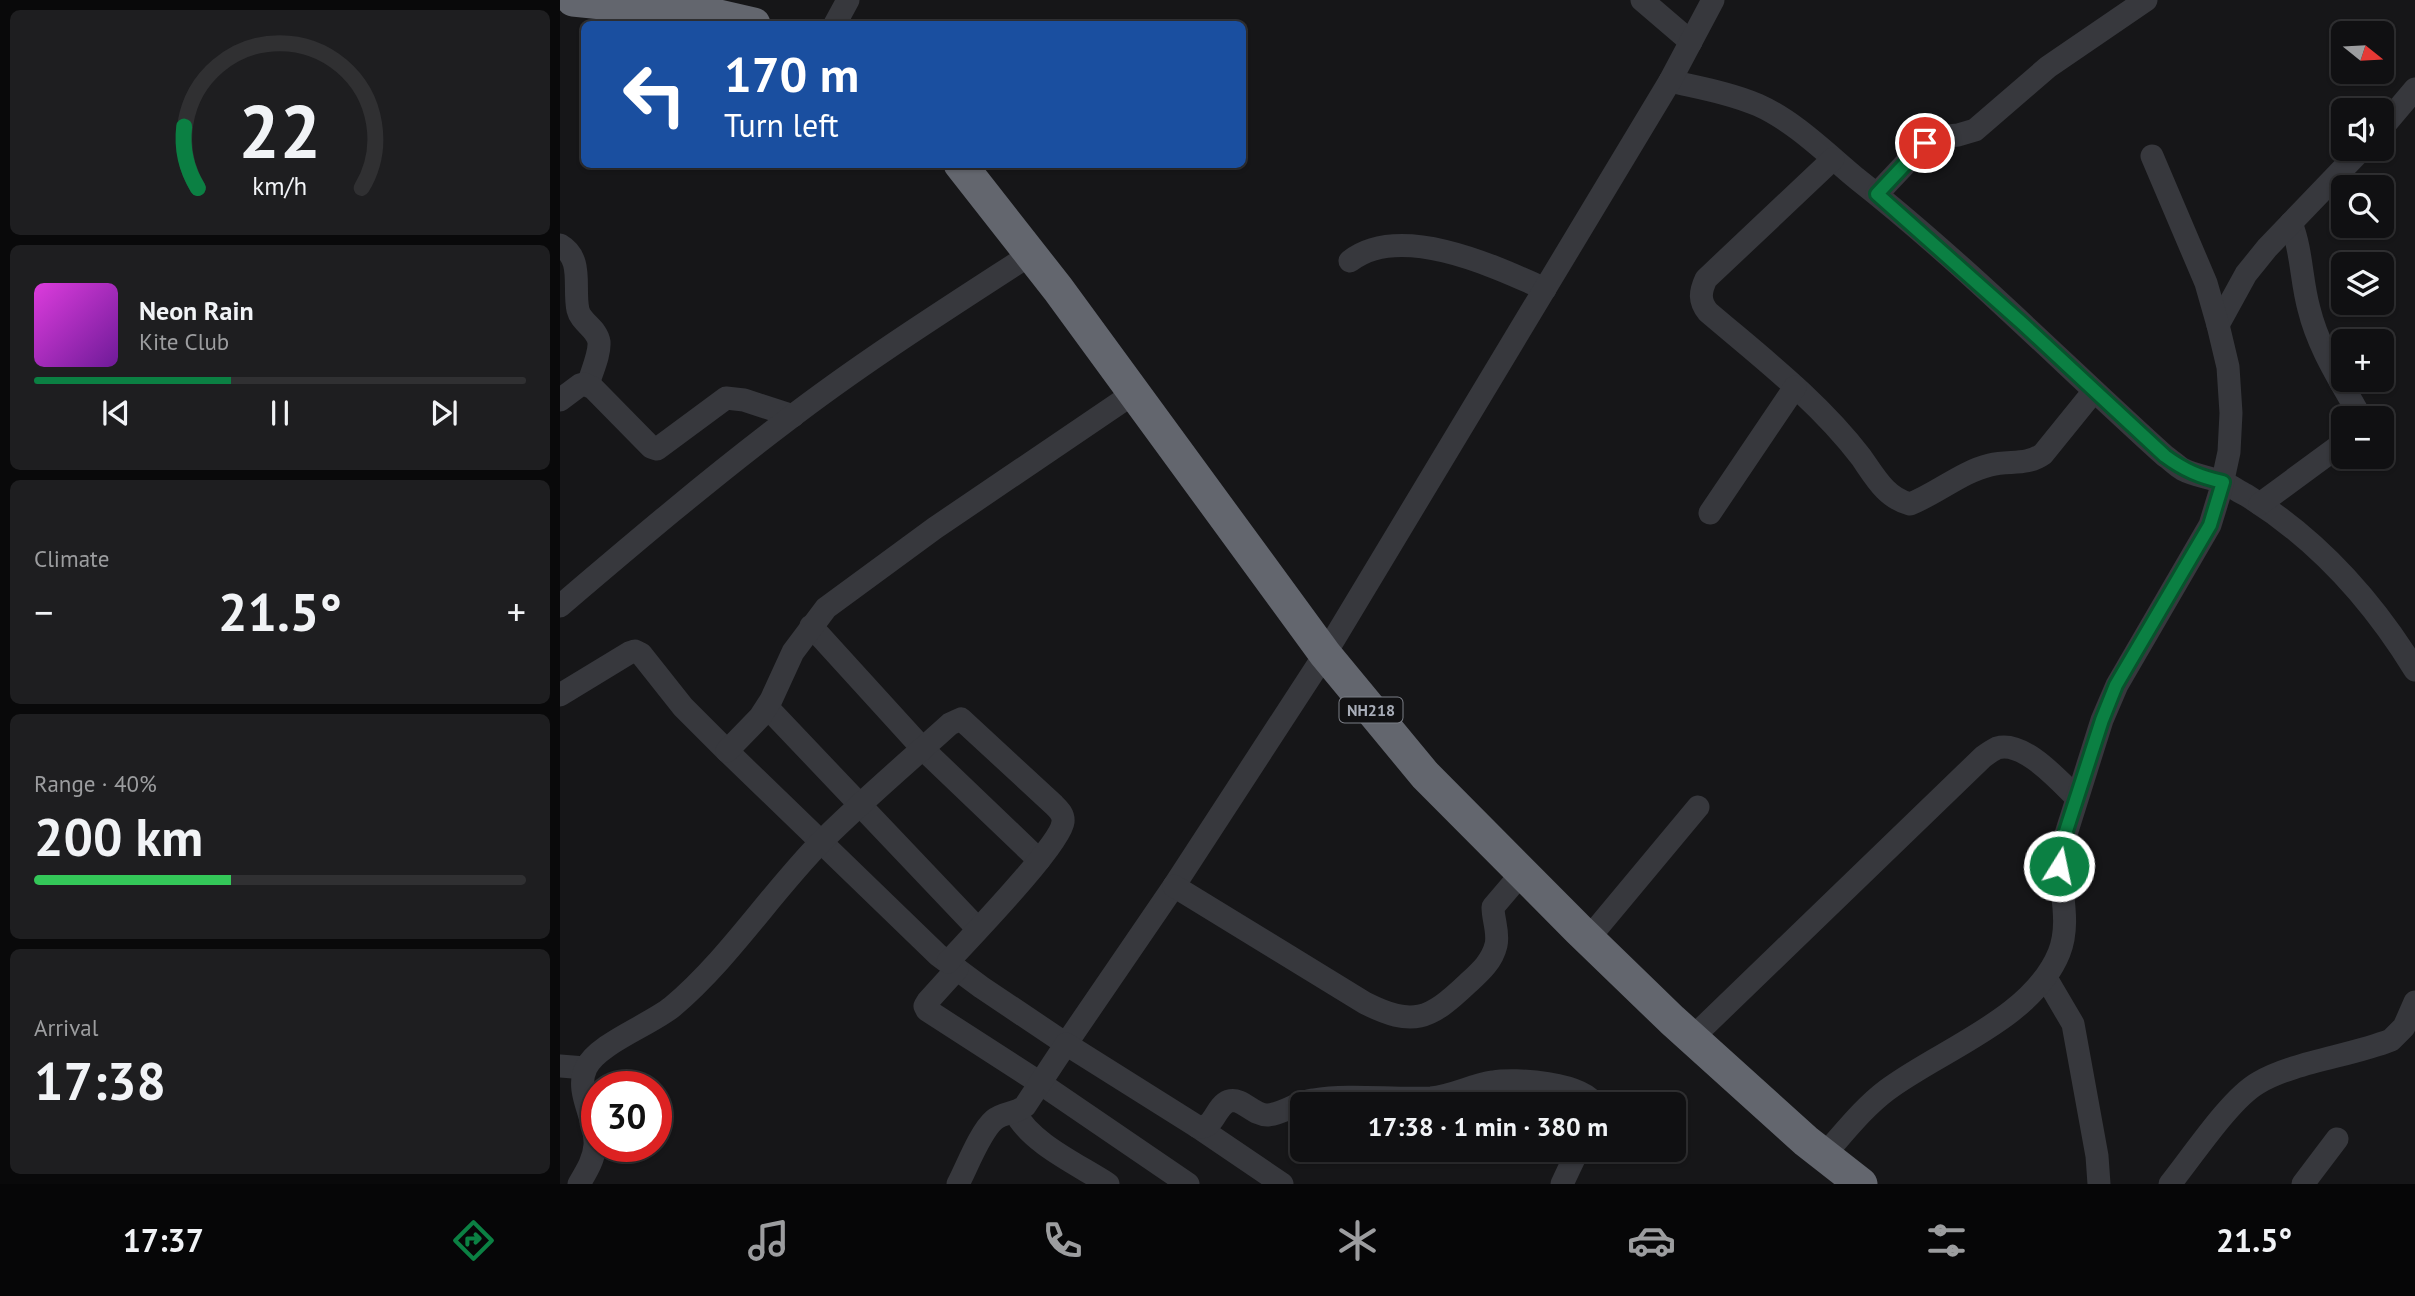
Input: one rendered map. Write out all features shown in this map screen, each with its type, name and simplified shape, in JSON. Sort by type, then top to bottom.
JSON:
[{"type":"highway","points":[[573,0],[710,14],[741,21]]},
{"type":"highway","name":"NH218","points":[[963,168],[1031,254],[1325,654],[1425,775],[1588,939],[1692,1038],[1860,1184]]},
{"type":"street","points":[[837,21],[848,0]]},
{"type":"street","points":[[1642,0],[1691,42]]},
{"type":"street","points":[[958,1184],[996,1117],[1025,1106],[1174,886],[1325,654],[1670,81],[1713,0]]},
{"type":"street","points":[[1877,194],[1925,143],[1939,137],[1975,130],[2048,67],[2146,0]]},
{"type":"street","points":[[1670,81],[1729,95],[1759,106],[1791,126],[1833,159],[1877,194],[2023,324],[2165,456],[2183,469],[2223,482],[2260,504],[2310,544],[2357,589],[2393,635],[2415,670]]},
{"type":"street","points":[[2394,114],[2415,89]]},
{"type":"street","points":[[1824,1155],[1887,1090],[1974,1039],[2013,1009],[2046,978],[2060,951],[2065,913],[2060,853],[2102,720],[2116,685],[2210,525],[2229,452],[2231,413],[2228,367],[2206,283],[2152,156]]},
{"type":"street","points":[[1833,159],[1706,279],[1702,288],[1703,306],[1826,415],[1883,488],[1896,500],[1910,503],[1975,470],[1993,464],[2033,461],[2043,454],[2094,391]]},
{"type":"street","points":[[2218,325],[2246,274],[2267,248],[2350,161]]},
{"type":"street","points":[[2291,223],[2309,309],[2321,346],[2354,406]]},
{"type":"street","points":[[560,245],[570,252],[575,260],[579,311],[598,340],[599,347],[588,385]]},
{"type":"street","points":[[1350,261],[1361,253],[1376,248],[1422,248],[1460,255],[1545,289]]},
{"type":"street","points":[[560,606],[671,512],[793,416],[885,349],[1031,254]]},
{"type":"street","points":[[560,400],[580,385],[588,385],[651,447],[657,449],[726,398],[744,400],[793,416]]},
{"type":"street","points":[[1710,513],[1795,387]]},
{"type":"street","points":[[727,751],[767,707],[793,652],[826,608],[935,528],[1134,393]]},
{"type":"street","points":[[2260,504],[2331,452]]},
{"type":"street","points":[[811,626],[923,748],[1039,860]]},
{"type":"street","points":[[560,695],[635,651],[647,661],[683,707],[727,751],[953,966],[1066,1044],[1198,1127],[1282,1184]]},
{"type":"street","points":[[767,707],[859,807],[978,929]]},
{"type":"street","points":[[579,1184],[591,1164],[595,1145],[594,1129],[583,1086],[585,1068],[596,1055],[671,1008],[696,984],[821,842],[950,724],[961,719],[1053,804],[1061,813],[1063,821],[1060,831],[1039,860],[978,929],[925,1006],[927,1010],[1188,1184]]},
{"type":"street","points":[[1692,1038],[1983,757],[1996,748],[2009,747],[2023,752],[2042,765],[2077,798]]},
{"type":"street","points":[[1588,939],[1698,807]]},
{"type":"street","points":[[1174,886],[1365,1003],[1389,1015],[1409,1018],[1428,1015],[1445,1004],[1485,968],[1492,958],[1497,940],[1493,907],[1522,873]]},
{"type":"street","points":[[2046,978],[2073,1024],[2097,1156],[2099,1184]]},
{"type":"street","points":[[2170,1184],[2236,1101],[2258,1083],[2282,1073],[2391,1040],[2404,1027],[2415,1002]]},
{"type":"street","points":[[560,1066],[585,1068]]},
{"type":"street","points":[[1460,1092],[1491,1082],[1513,1080],[1577,1092]]},
{"type":"street","points":[[1198,1127],[1205,1128],[1210,1124],[1230,1101],[1237,1101],[1261,1115],[1290,1107]]},
{"type":"street","points":[[1015,1112],[1028,1131],[1037,1138],[1108,1184]]},
{"type":"street","points":[[2303,1184],[2337,1139]]},
{"type":"street","points":[[1562,1184],[1572,1162]]},
{"type":"route","points":[[1925,143],[1877,194],[2165,456],[2183,469],[2223,482],[2210,525],[2116,685],[2066,831],[2059,866]]}]
